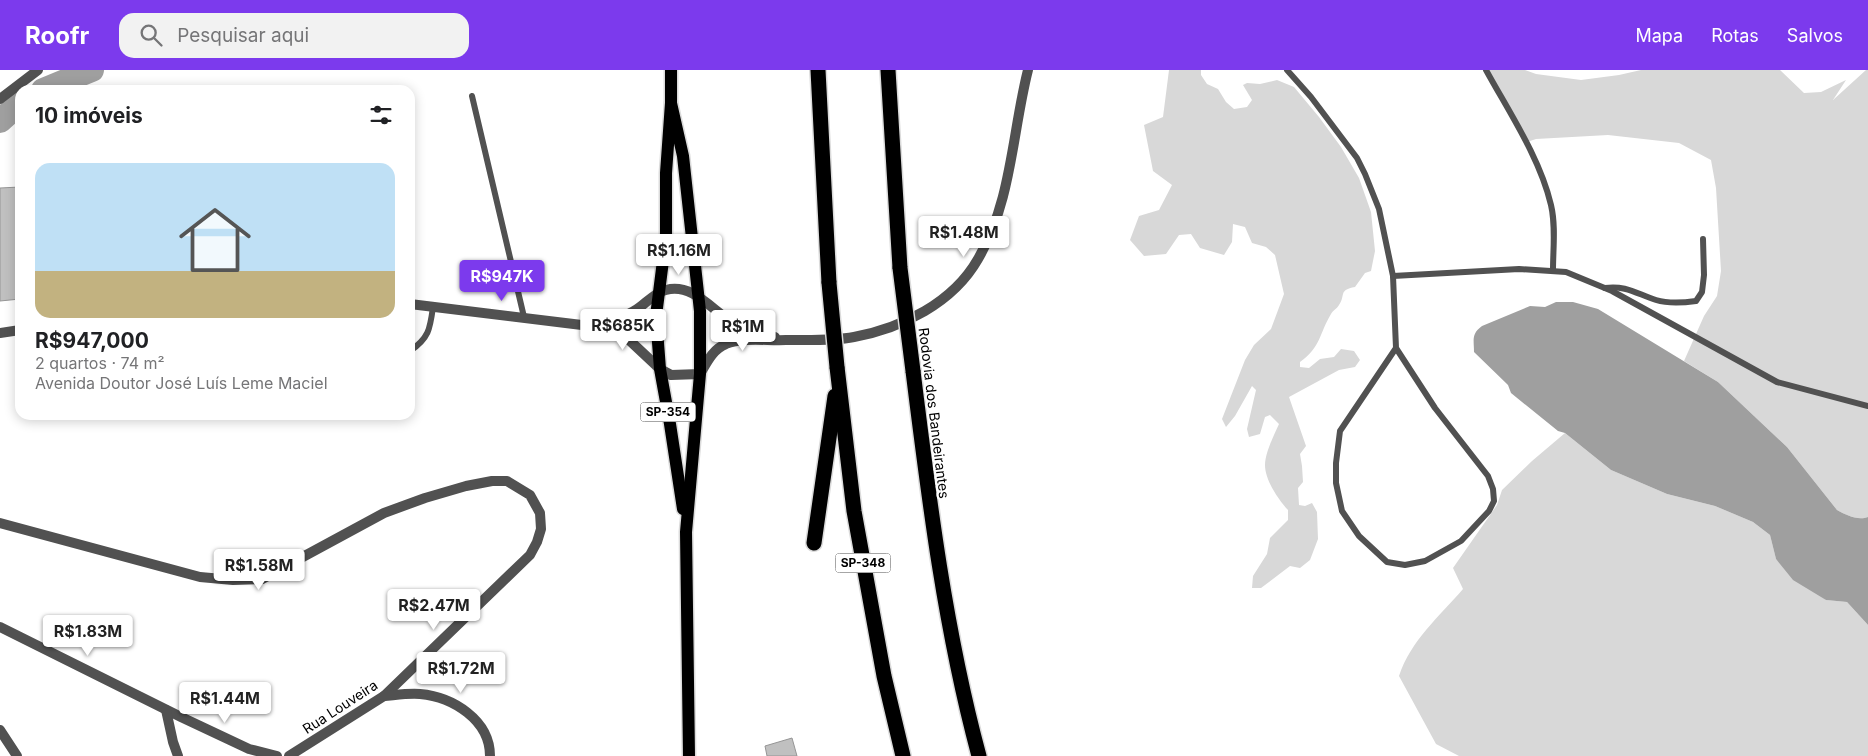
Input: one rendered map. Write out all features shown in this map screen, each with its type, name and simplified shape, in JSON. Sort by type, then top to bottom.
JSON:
[{"type":"highway","name":"SP-348","points":[[818,70],[830,283],[838,371],[856,520],[884,676],[904,756]]},
{"type":"highway","name":"Rodovia dos Bandeirantes","points":[[888,70],[900,268],[931,517],[952,632],[979,756]]},
{"type":"highway","points":[[814,543],[838,371]]},
{"type":"main road","name":"SP-354","points":[[670,70],[671,103],[666,173],[666,237],[656,316],[660,369],[686,532]]},
{"type":"main road","name":"SP-354","points":[[671,103],[683,156],[700,311],[700,374],[686,532],[690,756]]},
{"type":"street","points":[[18,85],[38,70]]},
{"type":"street","points":[[415,305],[590,326],[628,339],[660,369],[671,375],[700,374],[711,355],[720,346],[741,340],[853,338],[895,326],[938,303],[963,282],[978,260],[993,229],[1004,195],[1022,93],[1028,70]]},
{"type":"street","points":[[0,99],[15,88]]},
{"type":"street","points":[[590,326],[620,319],[635,311],[658,292],[679,288],[698,296],[719,314],[742,328],[788,340]]},
{"type":"street","points":[[0,333],[15,331]]},
{"type":"street","name":"Rua Louveira","points":[[0,524],[200,577],[233,580],[262,579],[384,513],[425,498],[492,480],[506,481],[530,495],[540,513],[541,529],[530,555],[384,696],[289,756]]},
{"type":"street","points":[[0,627],[249,749],[277,756]]},
{"type":"street","points":[[384,696],[420,694],[446,700],[472,716],[485,732],[490,748],[490,756]]},
{"type":"street","points":[[166,710],[178,756]]},
{"type":"street","points":[[0,730],[17,756]]},
{"type":"lane","points":[[1286,70],[1311,97],[1356,158],[1365,174],[1379,209],[1393,276],[1396,348],[1435,408],[1488,476],[1493,489],[1494,500],[1489,511],[1461,541],[1425,561],[1405,565],[1387,562],[1359,536],[1342,511],[1336,483],[1336,462],[1340,432],[1396,348]]},
{"type":"lane","points":[[1486,70],[1531,152],[1545,187],[1551,205],[1553,221],[1553,270]]},
{"type":"lane","points":[[472,96],[524,317]]},
{"type":"lane","points":[[1604,288],[1625,288],[1656,300],[1677,304],[1696,301],[1702,292],[1704,275],[1703,238]]},
{"type":"lane","points":[[1393,276],[1519,269],[1566,272],[1604,288],[1777,382],[1868,406]]},
{"type":"lane","points":[[415,347],[421,343],[428,333],[433,307]]},
{"type":"shaded area","points":[[1169,70],[1201,70],[1201,75],[1207,84],[1218,89],[1226,102],[1234,109],[1247,107],[1252,100],[1243,85],[1247,83],[1260,84],[1277,80],[1294,87],[1341,147],[1359,178],[1371,212],[1375,251],[1371,271],[1365,273],[1355,287],[1344,291],[1341,301],[1327,321],[1316,345],[1300,362],[1300,367],[1309,368],[1320,359],[1334,357],[1341,349],[1354,351],[1360,360],[1355,367],[1339,370],[1289,397],[1306,446],[1300,454],[1303,482],[1298,488],[1299,505],[1305,506],[1312,503],[1317,512],[1318,539],[1310,560],[1300,568],[1290,566],[1261,588],[1252,588],[1253,576],[1267,554],[1270,538],[1288,520],[1288,510],[1276,495],[1267,477],[1265,465],[1268,450],[1279,424],[1270,415],[1265,417],[1260,434],[1249,437],[1247,429],[1256,390],[1252,386],[1235,416],[1226,427],[1222,419],[1245,360],[1254,345],[1271,329],[1284,294],[1275,255],[1266,247],[1252,243],[1245,227],[1233,224],[1232,242],[1224,255],[1200,248],[1191,234],[1179,235],[1166,254],[1144,256],[1130,240],[1139,216],[1159,210],[1172,185],[1153,171],[1144,125],[1163,117]]},
{"type":"shaded area","points":[[1488,70],[1525,70],[1536,74],[1581,80],[1641,70],[1780,70],[1804,93],[1821,92],[1846,80],[1833,100],[1868,70],[1868,517],[1856,518],[1837,510],[1787,447],[1718,382],[1684,361],[1704,316],[1717,296],[1721,271],[1716,188],[1711,160],[1679,143],[1608,135],[1536,139],[1527,142]]},
{"type":"shaded area","points":[[1556,302],[1573,302],[1598,309],[1718,382],[1787,447],[1837,510],[1856,518],[1868,517],[1868,625],[1847,602],[1826,600],[1793,580],[1776,559],[1770,535],[1753,522],[1715,506],[1667,494],[1611,470],[1511,393],[1508,385],[1474,352],[1475,335],[1482,326],[1530,306],[1545,307]]},
{"type":"shaded area","points":[[1565,433],[1611,470],[1667,494],[1715,506],[1753,522],[1770,535],[1776,559],[1826,600],[1847,602],[1868,625],[1868,756],[1459,756],[1436,744],[1399,676],[1404,663],[1418,640],[1463,589],[1453,568],[1497,505],[1502,490]]},
{"type":"building","points":[[15,187],[15,300],[0,301],[0,188]]},
{"type":"building","points":[[792,738],[797,756],[767,756],[765,746]]},
{"type":"waterway","points":[[55,85],[92,70]]},
{"type":"waterway","points":[[0,121],[15,108]]}]
